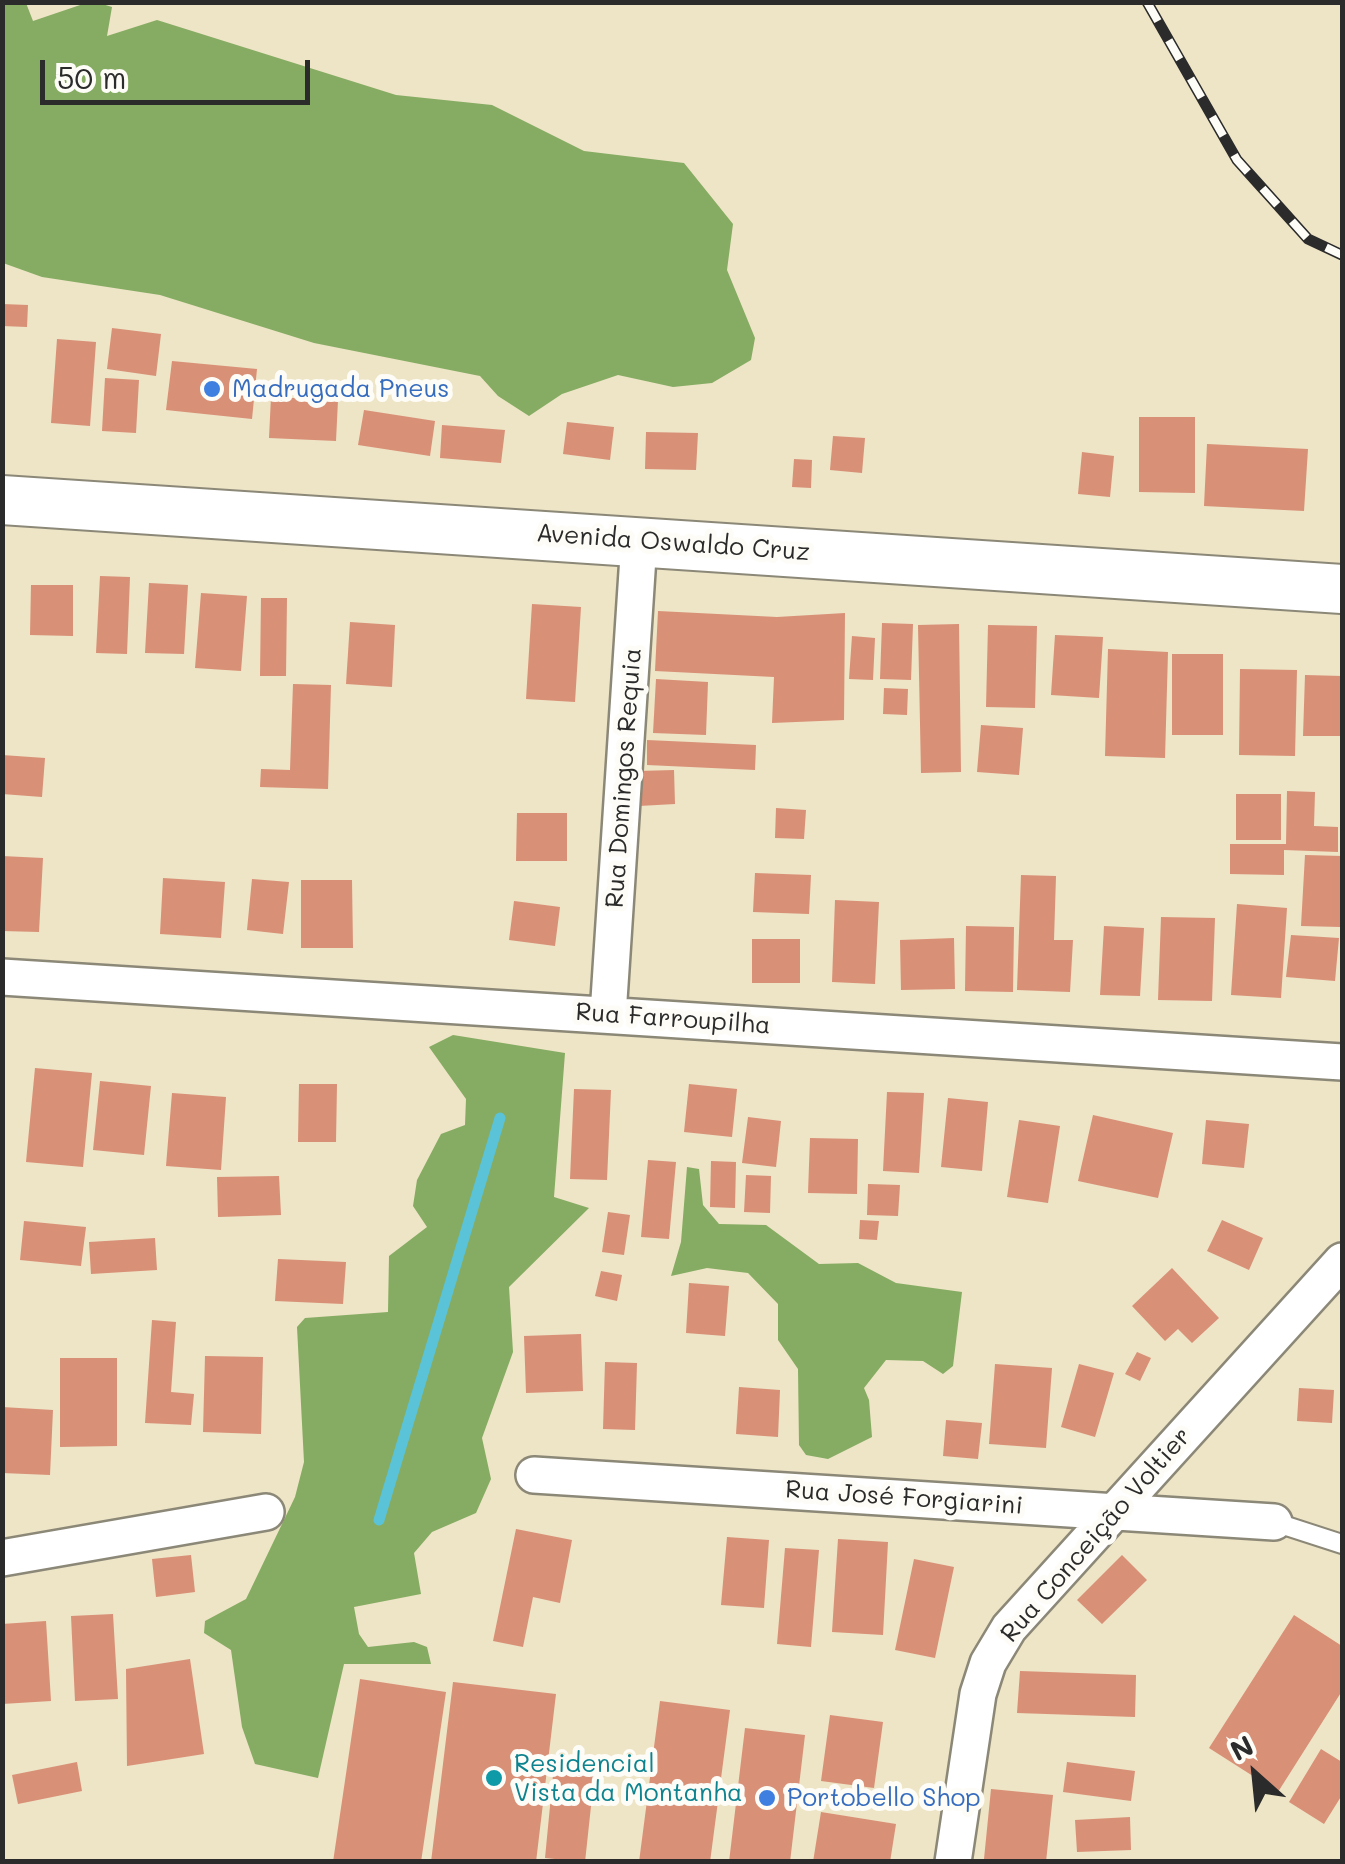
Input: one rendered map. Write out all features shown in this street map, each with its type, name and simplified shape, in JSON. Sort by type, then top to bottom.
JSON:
[{"type":"street","name":"Avenida Oswaldo Cruz","points":[[2,500],[1342,589]]},
{"type":"street","name":"Rua Domingos Requia","points":[[608,1015],[639,541]]},
{"type":"street","name":"Rua Farroupilha","points":[[2,977],[1342,1062]]},
{"type":"street","name":"Rua Conceição Voltier","points":[[953,1862],[978,1694],[988,1663],[1009,1628],[1342,1260]]},
{"type":"street","name":"Rua José Forgiarini","points":[[534,1474],[1274,1522]]},
{"type":"street","points":[[2,1558],[266,1512]]},
{"type":"lane","points":[[1274,1522],[1342,1544]]},
{"type":"green space","points":[[2,3],[26,3],[33,21],[86,3],[99,3],[112,7],[107,36],[157,20],[396,95],[492,105],[584,151],[684,163],[733,224],[727,270],[755,338],[751,360],[712,383],[673,387],[618,375],[562,394],[529,416],[498,396],[480,376],[314,343],[160,295],[42,277],[3,263]]},
{"type":"green space","points":[[453,1035],[565,1053],[554,1197],[589,1208],[509,1287],[513,1352],[482,1438],[491,1479],[476,1513],[432,1532],[414,1553],[421,1594],[354,1607],[359,1634],[368,1647],[414,1642],[427,1647],[431,1664],[344,1664],[318,1778],[255,1764],[242,1727],[231,1650],[204,1633],[205,1621],[246,1599],[295,1497],[304,1462],[297,1327],[305,1318],[388,1312],[389,1256],[427,1227],[413,1206],[417,1180],[441,1134],[465,1125],[466,1099],[429,1047]]},
{"type":"green space","points":[[687,1167],[699,1169],[703,1205],[719,1224],[766,1225],[819,1264],[858,1263],[896,1283],[962,1292],[953,1366],[943,1374],[923,1361],[886,1360],[864,1388],[869,1400],[872,1437],[828,1459],[806,1455],[799,1445],[798,1369],[778,1340],[778,1304],[748,1273],[707,1268],[671,1276],[681,1242]]},
{"type":"building","points":[[2,304],[28,305],[27,327],[2,326]]},
{"type":"building","points":[[112,328],[161,334],[156,376],[107,369]]},
{"type":"building","points":[[57,339],[96,342],[90,426],[51,423]]},
{"type":"building","name":"Madrugada Pneus","points":[[172,361],[257,369],[252,419],[166,410]]},
{"type":"building","points":[[105,378],[139,380],[136,433],[102,431]]},
{"type":"building","points":[[271,397],[338,400],[336,441],[269,438]]},
{"type":"building","points":[[364,410],[435,421],[430,456],[358,445]]},
{"type":"building","points":[[1139,417],[1195,417],[1195,493],[1139,492]]},
{"type":"building","points":[[567,422],[614,427],[610,460],[563,454]]},
{"type":"building","points":[[442,425],[505,430],[501,463],[440,458]]},
{"type":"building","points":[[646,432],[698,433],[696,470],[645,469]]},
{"type":"building","points":[[833,436],[865,438],[862,473],[830,470]]},
{"type":"building","points":[[1207,444],[1308,449],[1304,511],[1204,506]]},
{"type":"building","points":[[1082,452],[1114,456],[1110,497],[1078,494]]},
{"type":"building","points":[[794,459],[812,460],[811,488],[792,487]]},
{"type":"building","points":[[100,576],[130,577],[127,654],[96,653]]},
{"type":"building","points":[[149,583],[188,585],[184,654],[145,653]]},
{"type":"building","points":[[31,585],[73,585],[73,636],[30,635]]},
{"type":"building","points":[[201,593],[247,596],[241,671],[195,668]]},
{"type":"building","points":[[261,598],[287,598],[286,676],[260,676]]},
{"type":"building","points":[[532,604],[581,607],[575,702],[526,699]]},
{"type":"building","points":[[658,611],[777,617],[845,613],[844,720],[772,723],[774,677],[655,671]]},
{"type":"building","points":[[350,622],[395,625],[392,687],[346,684]]},
{"type":"building","points":[[882,623],[913,624],[911,680],[880,679]]},
{"type":"building","points":[[959,624],[961,772],[921,773],[918,625]]},
{"type":"building","points":[[988,625],[1037,626],[1035,708],[986,707]]},
{"type":"building","points":[[1055,635],[1103,637],[1099,698],[1051,695]]},
{"type":"building","points":[[852,636],[875,638],[873,680],[849,679]]},
{"type":"building","points":[[1108,649],[1168,652],[1165,758],[1105,756]]},
{"type":"building","points":[[1172,654],[1223,654],[1223,735],[1172,735]]},
{"type":"building","points":[[1240,669],[1297,670],[1295,756],[1239,755]]},
{"type":"building","points":[[1305,675],[1342,676],[1342,736],[1303,736]]},
{"type":"building","points":[[656,679],[708,682],[706,735],[653,733]]},
{"type":"building","points":[[293,684],[331,685],[328,789],[260,787],[261,769],[290,770]]},
{"type":"building","points":[[884,688],[908,689],[907,715],[883,714]]},
{"type":"building","points":[[981,725],[1023,728],[1019,775],[977,772]]},
{"type":"building","points":[[647,740],[756,745],[755,770],[647,765]]},
{"type":"building","points":[[2,755],[45,758],[42,797],[2,794]]},
{"type":"building","points":[[674,770],[675,804],[639,806],[638,771]]},
{"type":"building","points":[[1287,791],[1315,792],[1314,826],[1338,827],[1338,852],[1284,850],[1284,875],[1230,874],[1230,844],[1286,844]]},
{"type":"building","points":[[1236,794],[1281,794],[1281,840],[1236,840]]},
{"type":"building","points":[[776,808],[806,810],[804,839],[775,838]]},
{"type":"building","points":[[517,813],[567,813],[567,861],[516,861]]},
{"type":"building","points":[[1305,855],[1342,856],[1340,927],[1301,926]]},
{"type":"building","points":[[2,856],[43,858],[39,932],[2,931]]},
{"type":"building","points":[[755,873],[811,875],[809,914],[753,912]]},
{"type":"building","points":[[1021,875],[1056,876],[1054,940],[1073,940],[1070,992],[1017,990]]},
{"type":"building","points":[[163,878],[225,882],[221,938],[160,934]]},
{"type":"building","points":[[252,879],[289,882],[283,934],[247,930]]},
{"type":"building","points":[[301,880],[352,880],[353,948],[301,948]]},
{"type":"building","points":[[835,900],[879,902],[875,984],[832,982]]},
{"type":"building","points":[[514,901],[560,907],[555,946],[509,940]]},
{"type":"building","points":[[1237,904],[1287,908],[1281,998],[1231,995]]},
{"type":"building","points":[[1161,917],[1215,918],[1212,1001],[1158,1000]]},
{"type":"building","points":[[966,926],[1014,927],[1013,992],[965,991]]},
{"type":"building","points":[[1104,926],[1144,928],[1140,996],[1100,995]]},
{"type":"building","points":[[1291,935],[1339,938],[1335,981],[1286,977]]},
{"type":"building","points":[[954,938],[955,989],[901,990],[900,940]]},
{"type":"building","points":[[752,939],[800,939],[800,983],[752,983]]},
{"type":"building","points":[[35,1068],[92,1073],[83,1167],[26,1162]]},
{"type":"building","points":[[100,1081],[151,1086],[144,1155],[93,1150]]},
{"type":"building","points":[[299,1084],[337,1084],[336,1142],[298,1142]]},
{"type":"building","points":[[689,1084],[737,1089],[732,1137],[684,1132]]},
{"type":"building","points":[[574,1089],[611,1090],[607,1180],[570,1179]]},
{"type":"building","points":[[887,1092],[924,1093],[919,1173],[883,1171]]},
{"type":"building","points":[[172,1093],[226,1097],[221,1170],[166,1166]]},
{"type":"building","points":[[948,1098],[988,1102],[982,1171],[941,1167]]},
{"type":"building","points":[[1093,1115],[1173,1133],[1158,1198],[1078,1181]]},
{"type":"building","points":[[748,1117],[781,1121],[776,1167],[742,1163]]},
{"type":"building","points":[[1019,1120],[1060,1126],[1048,1203],[1007,1197]]},
{"type":"building","points":[[1206,1120],[1249,1124],[1244,1168],[1202,1164]]},
{"type":"building","points":[[810,1138],[858,1139],[857,1194],[808,1193]]},
{"type":"building","points":[[648,1160],[676,1162],[669,1239],[641,1237]]},
{"type":"building","points":[[711,1161],[736,1162],[735,1208],[710,1207]]},
{"type":"building","points":[[746,1175],[771,1176],[770,1213],[744,1212]]},
{"type":"building","points":[[279,1176],[281,1215],[218,1217],[217,1177]]},
{"type":"building","points":[[868,1184],[900,1185],[898,1216],[867,1215]]},
{"type":"building","points":[[608,1212],[630,1215],[624,1255],[602,1252]]},
{"type":"building","points":[[860,1220],[879,1221],[877,1240],[859,1239]]},
{"type":"building","points":[[1222,1220],[1263,1238],[1249,1270],[1207,1251]]},
{"type":"building","points":[[24,1221],[86,1227],[81,1266],[20,1260]]},
{"type":"building","points":[[155,1238],[157,1270],[91,1274],[89,1242]]},
{"type":"building","points":[[278,1259],[346,1262],[343,1304],[275,1301]]},
{"type":"building","points":[[1172,1268],[1219,1318],[1192,1343],[1178,1329],[1165,1341],[1132,1306]]},
{"type":"building","points":[[601,1271],[622,1275],[617,1301],[595,1296]]},
{"type":"building","points":[[689,1283],[729,1286],[725,1336],[686,1333]]},
{"type":"building","points":[[152,1320],[176,1322],[171,1392],[194,1394],[191,1425],[145,1423]]},
{"type":"building","points":[[581,1334],[583,1391],[526,1393],[524,1336]]},
{"type":"building","points":[[1137,1352],[1151,1358],[1140,1381],[1125,1374]]},
{"type":"building","points":[[205,1356],[263,1357],[261,1434],[203,1432]]},
{"type":"building","points":[[60,1358],[117,1358],[117,1446],[60,1447]]},
{"type":"building","points":[[605,1362],[637,1363],[635,1430],[603,1429]]},
{"type":"building","points":[[995,1364],[1052,1368],[1046,1448],[989,1444]]},
{"type":"building","points":[[1079,1364],[1114,1373],[1095,1437],[1061,1427]]},
{"type":"building","points":[[739,1387],[780,1390],[778,1437],[736,1434]]},
{"type":"building","points":[[1299,1388],[1334,1390],[1332,1423],[1297,1421]]},
{"type":"building","points":[[2,1407],[53,1410],[50,1475],[2,1473]]},
{"type":"building","points":[[946,1420],[982,1423],[978,1459],[943,1456]]},
{"type":"building","points":[[516,1529],[572,1540],[560,1603],[533,1597],[523,1647],[493,1641]]},
{"type":"building","points":[[727,1537],[769,1540],[764,1608],[721,1605]]},
{"type":"building","points":[[838,1539],[888,1542],[883,1635],[832,1632]]},
{"type":"building","points":[[785,1548],[819,1550],[811,1647],[777,1644]]},
{"type":"building","points":[[191,1555],[195,1592],[156,1597],[152,1559]]},
{"type":"building","points":[[1122,1555],[1147,1580],[1102,1624],[1077,1600]]},
{"type":"building","points":[[914,1559],[954,1567],[935,1658],[895,1650]]},
{"type":"building","points":[[113,1614],[118,1699],[75,1701],[71,1616]]},
{"type":"building","points":[[1294,1615],[1342,1646],[1342,1691],[1278,1792],[1209,1748]]},
{"type":"building","points":[[46,1621],[51,1701],[2,1704],[2,1624]]},
{"type":"building","points":[[190,1659],[204,1754],[127,1766],[126,1669]]},
{"type":"building","points":[[1020,1671],[1136,1675],[1135,1717],[1017,1713]]},
{"type":"building","points":[[360,1679],[446,1692],[421,1862],[333,1862]]},
{"type":"building","name":"Residencial Vista da Montanha","points":[[453,1682],[556,1694],[536,1862],[431,1862]]},
{"type":"building","points":[[660,1701],[730,1710],[710,1862],[639,1862]]},
{"type":"building","points":[[830,1715],[883,1722],[874,1788],[821,1781]]},
{"type":"building","name":"Portobello Shop","points":[[745,1728],[805,1735],[790,1862],[729,1862]]},
{"type":"building","points":[[1321,1749],[1342,1762],[1342,1795],[1324,1824],[1289,1802]]},
{"type":"building","points":[[77,1762],[82,1791],[18,1804],[12,1775]]},
{"type":"building","points":[[1067,1762],[1135,1771],[1131,1801],[1063,1792]]},
{"type":"building","points":[[554,1765],[595,1769],[585,1862],[545,1858]]},
{"type":"building","points":[[991,1789],[1053,1795],[1046,1862],[984,1859]]},
{"type":"building","points":[[821,1812],[896,1824],[890,1862],[813,1862]]},
{"type":"building","points":[[1130,1817],[1131,1850],[1077,1852],[1075,1820]]},
{"type":"waterway","points":[[379,1520],[500,1118]]},
{"type":"railway","points":[[1147,2],[1237,160],[1308,239],[1342,255]]},
{"type":"place","name":"Madrugada Pneus","points":[[212,389]]},
{"type":"place","name":"Residencial Vista da Montanha","points":[[494,1778]]},
{"type":"place","name":"Portobello Shop","points":[[767,1798]]}]
